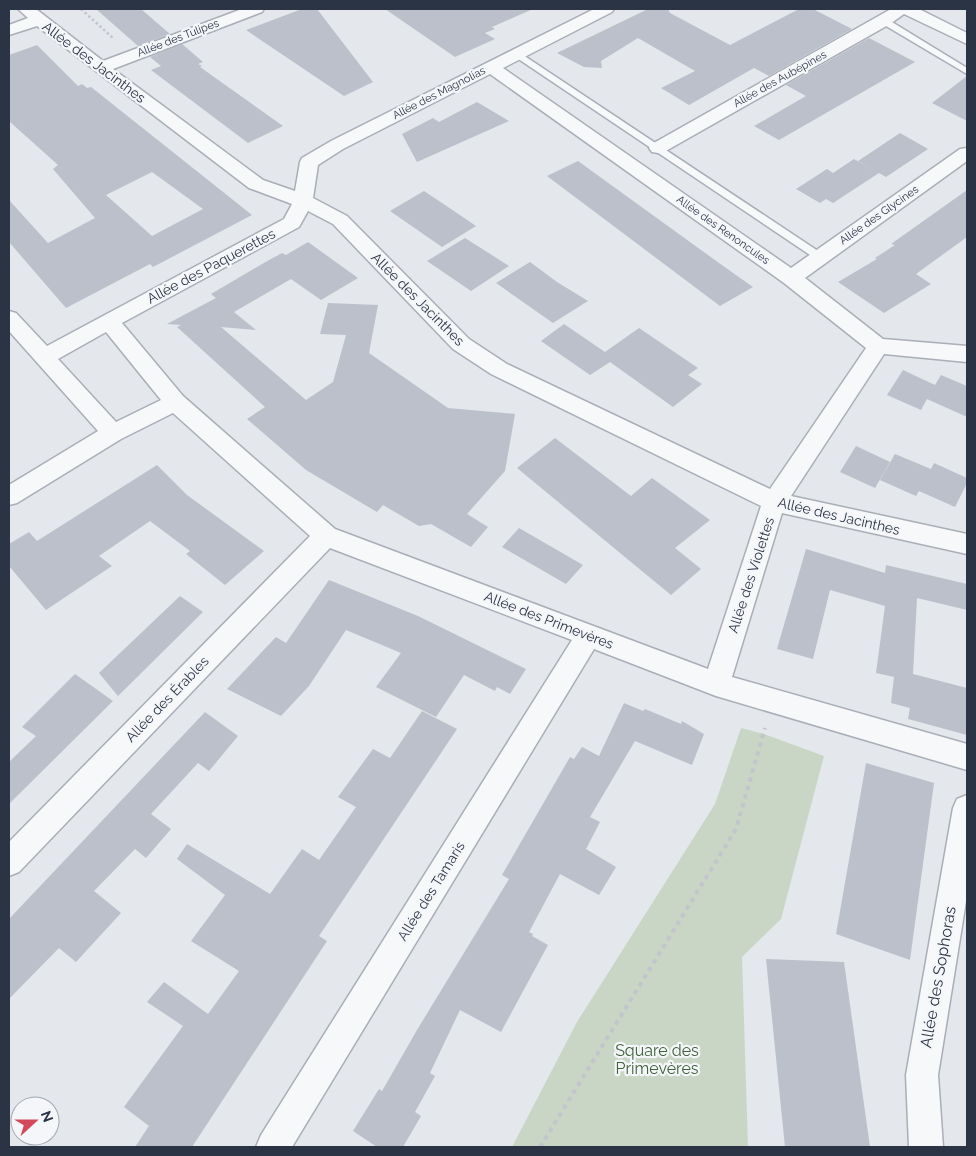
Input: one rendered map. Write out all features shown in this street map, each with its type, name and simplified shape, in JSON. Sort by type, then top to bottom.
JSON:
[{"type":"street","name":"Allée des Tulipes","points":[[101,68],[256,9]]},
{"type":"street","name":"Allée des Magnolias","points":[[303,201],[309,162],[338,145],[606,9]]},
{"type":"street","name":"Allée des Aubépines","points":[[658,148],[884,21],[901,9]]},
{"type":"street","points":[[907,9],[967,39]]},
{"type":"street","points":[[9,30],[32,14]]},
{"type":"street","name":"Allée des Jacinthes","points":[[32,14],[256,184],[303,201],[340,220],[461,344],[499,369],[774,502],[967,544]]},
{"type":"street","name":"Allée des Renoncules","points":[[491,67],[791,278],[878,346]]},
{"type":"street","name":"Allée des Glycines","points":[[791,278],[967,153]]},
{"type":"street","name":"Allée des Paquerettes","points":[[44,357],[292,223],[303,201]]},
{"type":"street","points":[[9,318],[113,433]]},
{"type":"street","name":"Allée des Primevères","points":[[109,321],[175,402],[326,536],[716,684],[967,757]]},
{"type":"street","points":[[878,346],[967,354]]},
{"type":"street","name":"Allée des Violettes","points":[[716,684],[774,502],[878,346]]},
{"type":"street","points":[[9,496],[113,433],[175,402]]},
{"type":"street","name":"Allée des Érables","points":[[9,862],[326,536]]},
{"type":"street","name":"Allée des Tamaris","points":[[273,1147],[589,635]]},
{"type":"street","name":"Allée des Sophoras","points":[[926,1147],[922,1075],[967,808]]},
{"type":"lane","points":[[884,21],[967,71]]},
{"type":"lane","points":[[517,54],[820,257]]},
{"type":"path","points":[[81,9],[133,56]]},
{"type":"path","points":[[540,1147],[736,829],[772,700]]},
{"type":"green space","name":"Square des Primevères","points":[[741,728],[764,734],[824,756],[781,919],[742,957],[748,1147],[512,1147],[577,1022],[715,804]]},
{"type":"building","points":[[96,9],[141,9],[170,34],[138,46]]},
{"type":"building","points":[[302,9],[317,9],[373,82],[344,96],[246,30]]},
{"type":"building","points":[[385,9],[533,9],[492,27],[495,29],[485,33],[495,39],[455,57]]},
{"type":"building","points":[[648,9],[668,9],[670,13],[730,45],[799,9],[813,9],[852,29],[769,76],[754,68],[689,105],[661,88],[695,71],[638,38],[601,61],[602,68],[584,67],[557,53]]},
{"type":"building","points":[[869,38],[915,62],[779,140],[754,126],[806,96],[786,85]]},
{"type":"building","points":[[182,44],[203,62],[198,64],[202,66],[200,67],[283,126],[248,143],[151,70],[161,66],[150,57]]},
{"type":"building","points":[[37,45],[78,86],[82,84],[87,88],[91,87],[252,215],[153,267],[150,264],[66,308],[9,242],[9,200],[48,243],[95,218],[53,169],[58,165],[9,121],[9,55]],"holes":[[[152,172],[203,209],[152,236],[106,195]]]},
{"type":"building","points":[[967,76],[967,121],[932,103]]},
{"type":"building","points":[[477,102],[509,121],[417,162],[402,134],[433,118],[439,122]]},
{"type":"building","points":[[900,133],[928,149],[886,177],[879,173],[833,203],[826,199],[820,203],[796,189],[827,169],[833,173],[854,159],[875,171],[858,161]]},
{"type":"building","points":[[578,161],[753,287],[720,306],[547,176]]},
{"type":"building","points":[[967,190],[967,237],[916,274],[931,284],[884,313],[838,282],[877,259],[875,258],[895,245],[891,244]]},
{"type":"building","points":[[424,191],[476,226],[442,247],[390,211]]},
{"type":"building","points":[[465,238],[509,266],[471,291],[427,261]]},
{"type":"building","points":[[308,242],[358,278],[321,300],[291,279],[234,312],[256,330],[221,327],[306,400],[333,382],[346,335],[320,334],[328,303],[378,305],[369,353],[448,408],[515,414],[505,471],[467,514],[488,527],[471,547],[431,524],[419,526],[383,505],[377,512],[306,470],[247,419],[265,407],[177,327],[181,325],[167,324],[216,298],[211,294],[269,260],[282,253],[286,255]]},
{"type":"building","points":[[530,262],[557,282],[588,301],[553,323],[496,283]]},
{"type":"building","points":[[564,324],[605,352],[639,328],[698,368],[688,375],[702,384],[673,407],[610,362],[590,375],[541,341]]},
{"type":"building","points":[[903,370],[935,385],[941,375],[967,386],[967,417],[927,399],[921,410],[887,395]]},
{"type":"building","points":[[555,438],[631,496],[652,478],[710,520],[675,548],[701,569],[671,595],[517,468]]},
{"type":"building","points":[[856,446],[890,462],[875,488],[840,472]]},
{"type":"building","points":[[895,454],[931,469],[934,463],[967,478],[967,483],[955,507],[919,491],[916,496],[880,480]]},
{"type":"building","points":[[157,465],[187,495],[264,551],[225,585],[186,554],[190,551],[150,521],[99,556],[112,566],[46,610],[9,566],[9,544],[29,532],[37,541]]},
{"type":"building","points":[[519,528],[583,565],[566,584],[502,547]]},
{"type":"building","points":[[806,549],[885,573],[886,565],[967,584],[967,610],[917,598],[913,674],[967,688],[967,735],[908,719],[910,708],[891,703],[894,677],[876,673],[885,606],[830,590],[813,659],[777,649]]},
{"type":"building","points":[[329,580],[418,616],[526,669],[510,694],[497,687],[495,691],[464,675],[436,717],[376,687],[401,653],[346,630],[309,686],[281,716],[227,689],[276,637],[286,643]]},
{"type":"building","points":[[180,596],[203,612],[118,696],[99,673]]},
{"type":"building","points":[[75,674],[113,701],[9,804],[9,762],[36,736],[22,727]]},
{"type":"building","points":[[624,703],[643,711],[645,709],[681,724],[682,721],[704,734],[692,765],[635,741],[590,817],[600,822],[586,849],[616,867],[599,895],[560,874],[529,932],[533,934],[532,936],[548,945],[501,1032],[460,1010],[430,1073],[435,1076],[415,1112],[421,1116],[403,1147],[377,1147],[353,1131],[379,1089],[382,1091],[509,879],[502,875],[570,757],[574,759],[582,747],[599,756]]},
{"type":"building","points":[[422,711],[457,729],[319,936],[327,941],[192,1147],[135,1147],[149,1126],[124,1107],[183,1026],[147,1002],[164,982],[208,1014],[239,971],[191,941],[225,895],[177,859],[187,844],[270,894],[302,849],[319,860],[356,807],[338,797],[373,749],[390,758]]},
{"type":"building","points":[[205,712],[238,736],[209,771],[198,763],[151,814],[171,829],[146,858],[135,849],[94,891],[121,913],[76,962],[59,948],[9,999],[9,919]]},
{"type":"building","points":[[866,763],[934,783],[910,960],[836,934]]},
{"type":"building","points":[[766,959],[844,962],[870,1147],[785,1147]]}]
